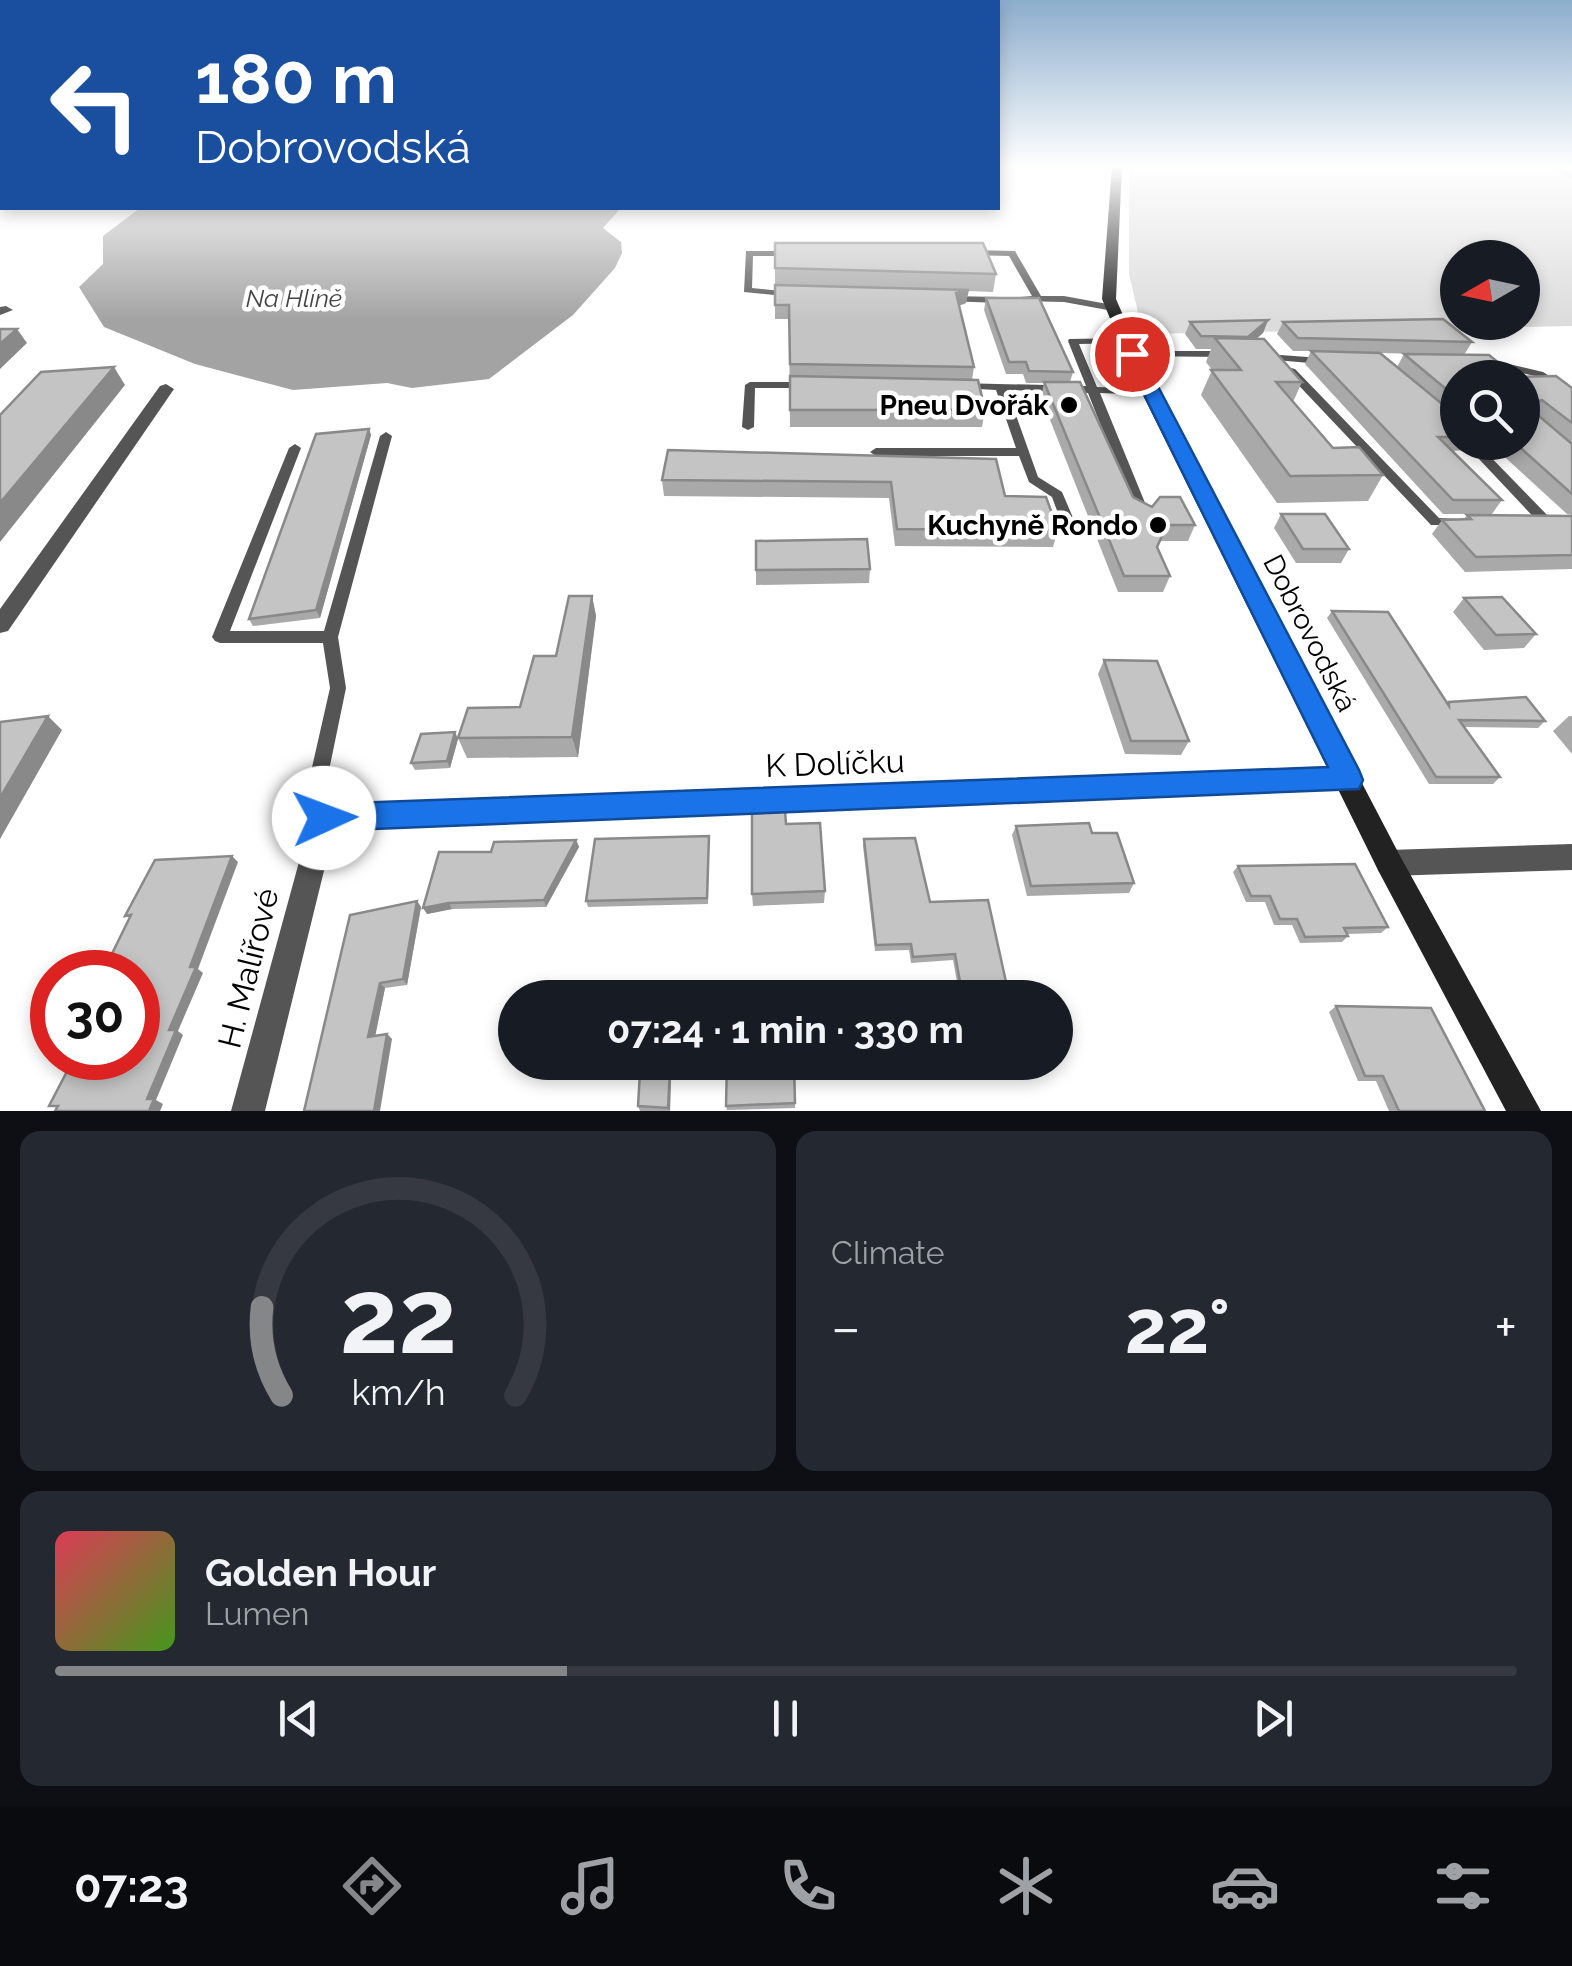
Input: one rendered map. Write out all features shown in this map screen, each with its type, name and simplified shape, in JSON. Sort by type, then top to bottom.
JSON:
[{"type":"street","name":"Dobrovodská","points":[[1114,218],[1109,299],[1150,392],[1389,863],[1524,1111]]},
{"type":"street","points":[[0,625],[166,390]]},
{"type":"street","name":"K Dolíčku","points":[[324,818],[1348,780]]},
{"type":"street","name":"H. Malířové","points":[[248,1111],[324,818],[318,785]]},
{"type":"street","points":[[1389,863],[1572,857]]},
{"type":"lane","points":[[802,295],[747,290],[749,252],[805,252]]},
{"type":"lane","points":[[956,252],[1012,252],[1038,299]]},
{"type":"lane","points":[[940,298],[1038,299],[1113,308]]},
{"type":"lane","points":[[1144,516],[1073,341],[1235,354]]},
{"type":"lane","points":[[1254,354],[1280,360],[1330,361]]},
{"type":"lane","points":[[1461,359],[1497,362],[1538,374],[1572,395]]},
{"type":"lane","points":[[1280,360],[1436,522],[1472,522]]},
{"type":"lane","points":[[748,426],[750,385],[810,385]]},
{"type":"lane","points":[[950,386],[1150,392]]},
{"type":"lane","points":[[1001,386],[1033,479],[1058,495],[1070,527]]},
{"type":"lane","points":[[318,785],[338,688],[330,637],[386,436]]},
{"type":"lane","points":[[295,448],[220,637],[330,637]]},
{"type":"lane","points":[[876,452],[1024,452]]},
{"type":"lane","points":[[1487,460],[1553,522],[1528,522]]},
{"type":"shaded area","points":[[1129,218],[1572,218],[1572,326],[1540,327],[1540,240],[1440,240],[1440,328],[1143,334],[1129,274]]},
{"type":"water","name":"Na Hlíně","points":[[127,218],[612,218],[603,228],[621,242],[622,253],[615,268],[573,315],[489,379],[412,388],[387,383],[293,390],[195,364],[104,327],[79,287],[103,264],[103,236]]},
{"type":"building","points":[[775,243],[983,243],[996,274],[775,268]]},
{"type":"building","points":[[775,285],[969,290],[956,293],[974,367],[790,364],[789,305],[775,305]]},
{"type":"building","points":[[986,298],[1039,298],[1073,372],[1029,371],[1026,362],[1009,362]]},
{"type":"building","points":[[1440,319],[1440,340],[1472,342],[1298,338],[1283,322]]},
{"type":"building","points":[[1268,320],[1248,337],[1201,336],[1190,322]]},
{"type":"building","points":[[0,329],[17,329],[0,344]]},
{"type":"building","points":[[1215,338],[1264,339],[1302,382],[1276,382],[1333,448],[1359,447],[1383,475],[1290,476],[1211,370],[1241,370]]},
{"type":"building","points":[[1311,351],[1380,353],[1440,402],[1440,460],[1461,460],[1502,500],[1453,500]]},
{"type":"building","points":[[1404,354],[1489,355],[1495,360],[1440,360],[1440,384]]},
{"type":"building","points":[[114,367],[0,503],[0,415],[41,372]]},
{"type":"building","points":[[790,376],[978,380],[985,410],[790,410]]},
{"type":"building","points":[[1540,376],[1556,376],[1572,388],[1572,423],[1542,400]]},
{"type":"building","points":[[1044,382],[1080,382],[1133,497],[1152,507],[1160,497],[1180,497],[1195,525],[1167,525],[1157,547],[1170,576],[1124,576]]},
{"type":"building","points":[[1540,417],[1572,444],[1572,494],[1534,460],[1540,460]]},
{"type":"building","points":[[369,429],[316,610],[249,619],[316,434]]},
{"type":"building","points":[[668,450],[996,459],[1005,496],[1046,497],[1058,530],[897,529],[891,482],[662,480]]},
{"type":"building","points":[[1281,514],[1325,514],[1349,549],[1303,549]]},
{"type":"building","points":[[1467,515],[1572,516],[1572,555],[1476,557],[1442,520],[1471,519]]},
{"type":"building","points":[[867,539],[870,569],[756,570],[756,541]]},
{"type":"building","points":[[569,596],[592,596],[572,737],[458,738],[468,708],[520,707],[534,656],[556,656]]},
{"type":"building","points":[[1502,597],[1536,634],[1496,635],[1464,598]]},
{"type":"building","points":[[1332,611],[1388,612],[1449,706],[1449,702],[1526,697],[1545,721],[1459,720],[1500,777],[1436,777]]},
{"type":"building","points":[[1104,660],[1157,661],[1189,741],[1131,741]]},
{"type":"building","points":[[48,716],[0,798],[0,722]]},
{"type":"building","points":[[455,732],[447,761],[411,763],[421,734]]},
{"type":"building","points":[[785,810],[786,824],[820,823],[825,891],[752,894],[752,811]]},
{"type":"building","points":[[1089,823],[1092,833],[1117,833],[1134,883],[1031,886],[1016,826]]},
{"type":"building","points":[[709,836],[707,898],[586,901],[595,839]]},
{"type":"building","points":[[915,838],[930,902],[988,900],[1006,980],[960,980],[955,954],[913,957],[911,944],[876,945],[864,839]]},
{"type":"building","points":[[576,840],[544,900],[449,903],[423,908],[439,852],[491,852],[494,842]]},
{"type":"building","points":[[232,856],[190,967],[196,967],[169,1030],[176,1030],[160,1068],[160,950],[114,950],[131,915],[125,916],[155,860]]},
{"type":"building","points":[[1355,864],[1388,927],[1344,928],[1348,936],[1305,937],[1297,919],[1280,919],[1270,896],[1251,896],[1238,866]]},
{"type":"building","points":[[417,901],[403,979],[380,983],[368,1037],[387,1034],[374,1111],[304,1111],[350,915]]},
{"type":"building","points":[[1336,1006],[1431,1008],[1485,1111],[1399,1111],[1383,1076],[1365,1076]]},
{"type":"building","points":[[63,1080],[155,1080],[147,1099],[154,1099],[149,1111],[55,1111],[58,1106],[49,1106]]},
{"type":"building","points":[[640,1080],[669,1080],[668,1108],[638,1106]]},
{"type":"building","points":[[727,1080],[794,1080],[795,1103],[726,1106]]},
{"type":"place","name":"Pneu Dvořák","points":[[1069,405]]},
{"type":"place","name":"Kuchyně Rondo","points":[[1158,525]]},
{"type":"route","points":[[324,818],[1348,780],[1132,354]]}]
